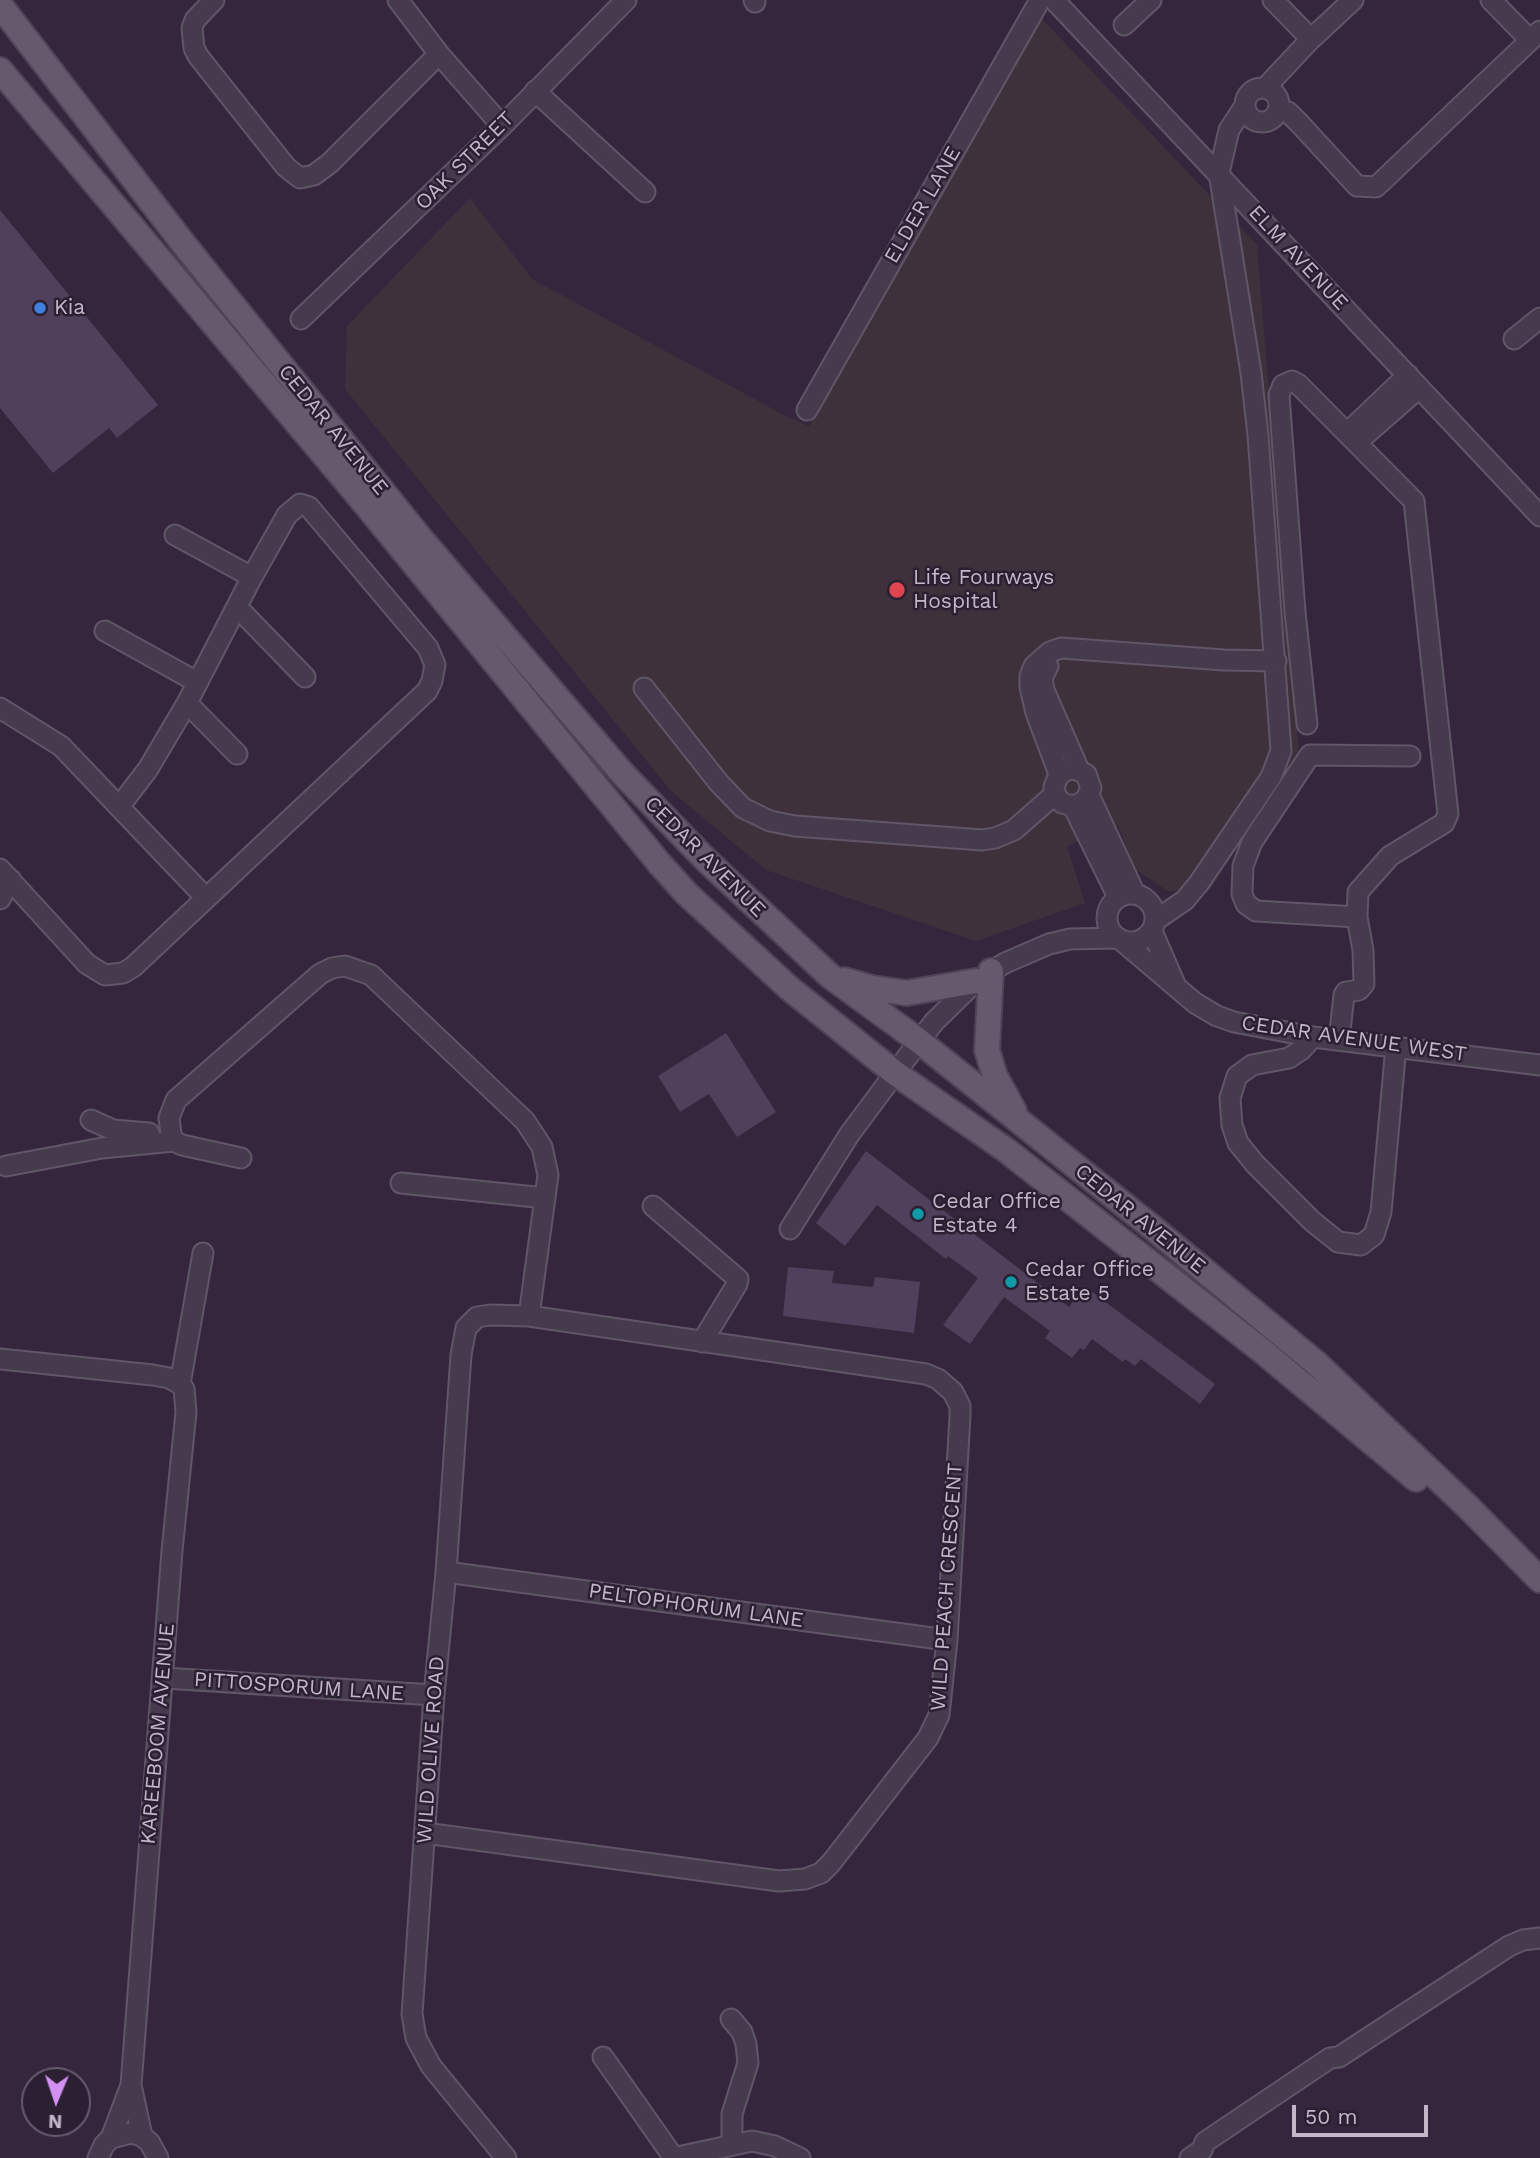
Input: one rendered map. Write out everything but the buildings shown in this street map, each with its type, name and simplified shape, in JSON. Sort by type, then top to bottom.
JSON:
[{"type":"main road","name":"CEDAR AVENUE","points":[[0,5],[177,236],[421,539],[623,774],[704,858],[830,976],[919,1041],[1316,1363],[1469,1508],[1540,1580]]},
{"type":"main road","name":"CEDAR AVENUE","points":[[0,70],[362,500],[687,894],[753,956],[895,1073],[1006,1150],[1261,1350],[1436,1495],[1540,1598]]},
{"type":"main road","points":[[830,976],[872,988],[907,993],[984,976],[987,1050],[995,1076],[1018,1120]]},
{"type":"street","points":[[214,0],[191,28],[194,48],[286,167],[300,178],[314,175],[330,163],[439,54]]},
{"type":"street","points":[[398,0],[439,54],[502,126]]},
{"type":"street","name":"OAK STREET","points":[[301,319],[502,126],[626,0]]},
{"type":"street","name":"ELDER LANE","points":[[807,410],[1040,0]]},
{"type":"street","name":"ELM AVENUE","points":[[1054,0],[1540,516]]},
{"type":"street","points":[[1125,25],[1151,0]]},
{"type":"street","points":[[1273,0],[1311,39]]},
{"type":"street","points":[[1265,88],[1311,39],[1353,0]]},
{"type":"street","points":[[1278,110],[1287,112],[1300,124],[1356,186],[1376,187],[1535,36],[1491,0]]},
{"type":"street","points":[[1070,939],[1119,939],[1138,942],[1153,919],[1179,905],[1194,890],[1262,790],[1280,758],[1282,741],[1276,661],[1251,373],[1219,173],[1229,130],[1244,107],[1247,95],[1258,88],[1265,88],[1277,96],[1278,110],[1270,120],[1257,122],[1247,114],[1244,107]]},
{"type":"street","points":[[535,91],[645,191]]},
{"type":"street","points":[[1514,339],[1540,318]]},
{"type":"street","points":[[1307,724],[1279,395],[1283,385],[1292,381],[1414,501],[1448,814],[1444,823],[1390,856],[1358,892],[1357,917],[1363,950],[1364,985],[1359,990],[1346,992],[1344,995],[1339,1040]]},
{"type":"street","points":[[1352,438],[1413,381]]},
{"type":"street","points":[[5,875],[87,964],[97,972],[112,976],[132,967],[427,691],[435,672],[434,660],[428,648],[314,511],[304,504],[295,506],[287,514],[187,703],[144,775],[119,807]]},
{"type":"street","points":[[175,535],[252,577]]},
{"type":"street","points":[[237,607],[305,677]]},
{"type":"street","points":[[105,631],[197,682]]},
{"type":"street","points":[[1126,895],[1069,795],[1031,698],[1031,671],[1050,652],[1061,648],[1224,660],[1276,661]]},
{"type":"street","points":[[644,688],[719,783],[743,808],[770,821],[795,826],[982,840],[1006,834],[1090,780],[1079,770],[1042,684],[1044,673],[1061,648]]},
{"type":"street","points":[[187,703],[237,754]]},
{"type":"street","points":[[0,708],[61,746],[205,897]]},
{"type":"street","points":[[1357,917],[1256,911],[1247,904],[1242,894],[1243,866],[1252,842],[1310,755],[1410,756]]},
{"type":"street","points":[[1069,795],[1065,770],[1079,770]]},
{"type":"street","points":[[0,899],[5,875]]},
{"type":"street","points":[[790,1229],[849,1135],[919,1041],[934,1022],[984,976],[1027,952],[1070,939],[1106,918],[1111,903],[1126,895],[1141,896],[1153,919]]},
{"type":"street","name":"CEDAR AVENUE WEST","points":[[1106,918],[1107,925],[1119,939],[1195,1003],[1217,1016],[1259,1029],[1540,1065]]},
{"type":"street","name":"CEDAR AVENUE WEST","points":[[1153,919],[1177,988]]},
{"type":"street","points":[[172,1138],[169,1118],[176,1100],[320,974],[345,966],[371,975],[525,1121],[542,1147],[548,1175],[529,1316]]},
{"type":"street","points":[[1313,1037],[1289,1058],[1252,1065],[1237,1076],[1230,1098],[1232,1125],[1238,1143],[1255,1164],[1312,1222],[1338,1242],[1361,1245],[1374,1235],[1381,1212],[1396,1046]]},
{"type":"street","points":[[91,1121],[113,1130],[172,1138],[182,1145],[241,1158]]},
{"type":"street","points":[[6,1166],[172,1138]]},
{"type":"street","points":[[401,1183],[545,1198]]},
{"type":"street","points":[[653,1206],[738,1279],[702,1342]]},
{"type":"street","name":"KAREEBOOM AVENUE","points":[[98,2158],[111,2138],[131,2085],[172,1551],[186,1412],[184,1389],[180,1384],[203,1253]]},
{"type":"street","name":"WILD PEACH CRESCENT","points":[[425,1833],[779,1881],[814,1877],[831,1863],[936,1724],[942,1706],[960,1406],[953,1392],[938,1379],[926,1374],[529,1316],[477,1317]]},
{"type":"street","name":"WILD OLIVE ROAD","points":[[477,1317],[466,1328],[462,1347],[411,1998],[416,2038],[431,2067],[506,2158]]},
{"type":"street","points":[[0,1359],[153,1375],[169,1378],[180,1384]]},
{"type":"street","name":"PELTOPHORUM LANE","points":[[446,1572],[947,1640]]},
{"type":"street","name":"PITTOSPORUM LANE","points":[[164,1678],[434,1695]]},
{"type":"street","points":[[1196,2154],[1213,2148],[1272,2103],[1336,2065],[1339,2057],[1510,1946],[1523,1940],[1540,1938]]},
{"type":"street","points":[[731,2019],[742,2032],[748,2056],[732,2114],[732,2145]]},
{"type":"street","points":[[603,2057],[673,2158],[732,2145],[764,2142],[800,2158]]},
{"type":"street","name":"KAREEBOOM AVENUE","points":[[131,2085],[142,2137]]},
{"type":"street","points":[[111,2138],[124,2133],[142,2137],[155,2148],[158,2158]]},
{"type":"shaded area","name":"Life Fourways Hospital","points":[[1041,18],[1257,245],[1299,755],[1207,894],[1195,886],[1169,892],[1135,869],[1118,826],[1067,846],[1085,903],[976,941],[766,870],[671,791],[345,389],[347,326],[470,198],[532,279],[809,426]]},
{"type":"place","name":"Kia","points":[[40,308]]},
{"type":"place","name":"Life Fourways Hospital","points":[[897,590]]},
{"type":"place","name":"Cedar Office Estate 4","points":[[918,1214]]},
{"type":"place","name":"Cedar Office Estate 5","points":[[1011,1282]]}]
